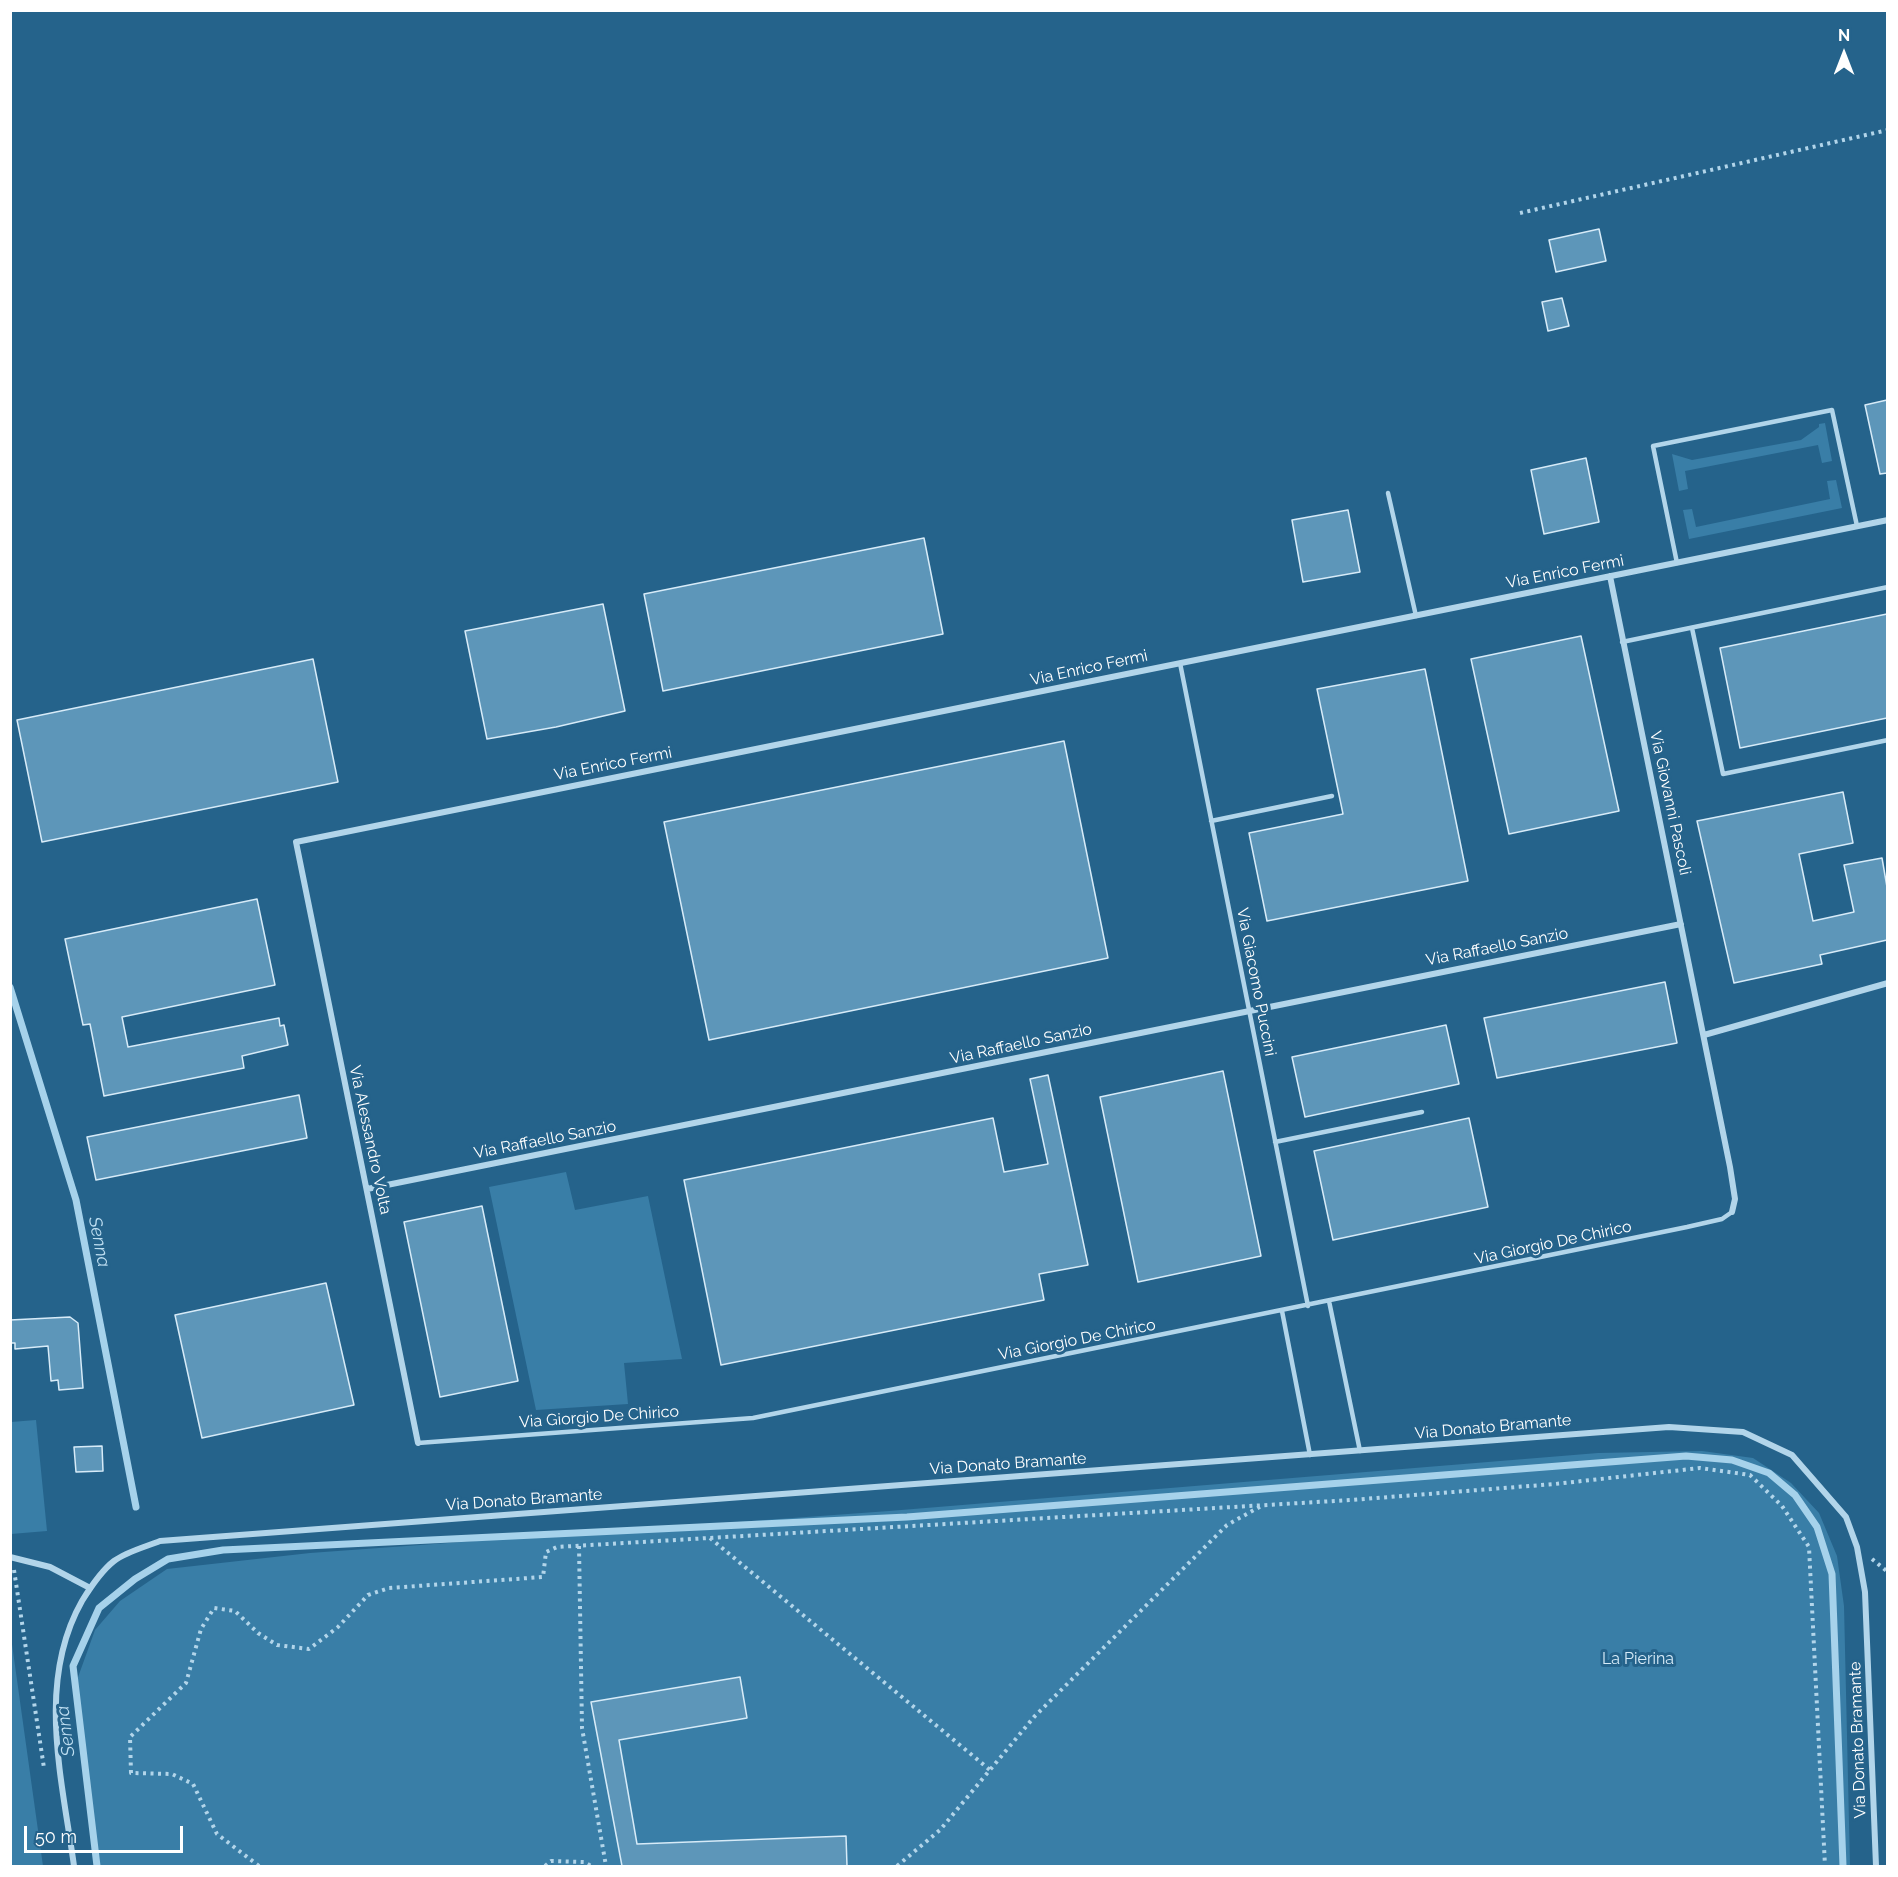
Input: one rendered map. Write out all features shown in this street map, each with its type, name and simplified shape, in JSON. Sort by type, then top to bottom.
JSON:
[{"type":"street","name":"Via Enrico Fermi","points":[[296,842],[1887,520]]},
{"type":"street","name":"Via Giovanni Pascoli","points":[[1610,576],[1730,1167],[1735,1199],[1732,1212]]},
{"type":"street","name":"Via Alessandro Volta","points":[[296,842],[418,1443]]},
{"type":"street","name":"Via Raffaello Sanzio","points":[[367,1189],[1681,924]]},
{"type":"street","points":[[1704,1035],[1887,983]]},
{"type":"street","name":"Via Donato Bramante","points":[[74,1866],[54,1719],[61,1654],[74,1617],[90,1587],[113,1562],[160,1541],[1310,1456],[1669,1427],[1743,1432],[1792,1455],[1846,1517],[1857,1547],[1866,1604],[1876,1866]]},
{"type":"street","points":[[10,1557],[50,1567],[90,1587]]},
{"type":"lane","points":[[1677,563],[1653,446],[1832,410],[1857,526]]},
{"type":"lane","points":[[1388,493],[1416,616]]},
{"type":"lane","points":[[1623,642],[1887,587]]},
{"type":"lane","points":[[1692,628],[1723,774],[1887,740]]},
{"type":"lane","name":"Via Giacomo Puccini","points":[[1180,663],[1308,1306]]},
{"type":"lane","points":[[1211,821],[1332,796]]},
{"type":"lane","points":[[1275,1142],[1422,1112]]},
{"type":"lane","name":"Via Giorgio De Chirico","points":[[418,1443],[753,1418],[1722,1220],[1732,1212]]},
{"type":"lane","points":[[1329,1301],[1360,1451]]},
{"type":"lane","points":[[1282,1311],[1310,1456]]},
{"type":"path","points":[[1520,213],[1887,130]]},
{"type":"path","points":[[259,1866],[217,1834],[193,1784],[172,1774],[131,1773],[130,1737],[186,1683],[201,1629],[214,1608],[235,1611],[258,1633],[277,1645],[309,1649],[338,1626],[368,1595],[389,1588],[543,1577],[546,1552],[557,1547],[1555,1484],[1700,1468],[1750,1475],[1782,1506],[1809,1547],[1825,1866]]},
{"type":"path","points":[[897,1866],[940,1830],[1034,1717],[1227,1525],[1264,1504]]},
{"type":"path","points":[[710,1538],[990,1770]]},
{"type":"path","points":[[579,1546],[582,1728],[606,1866]]},
{"type":"path","points":[[10,1566],[14,1567],[45,1777]]},
{"type":"path","points":[[545,1866],[551,1860],[584,1862],[591,1866]]},
{"type":"green space","points":[[1825,423],[1832,461],[1822,463],[1818,445],[1685,471],[1688,489],[1679,491],[1672,454],[1692,460],[1801,440],[1819,427],[1819,424]]},
{"type":"green space","points":[[1836,480],[1842,508],[1689,539],[1683,510],[1692,509],[1696,527],[1830,499],[1827,481]]},
{"type":"green space","points":[[566,1172],[575,1210],[648,1196],[682,1359],[624,1363],[628,1404],[536,1410],[489,1187]]},
{"type":"green space","points":[[36,1420],[47,1531],[11,1534],[11,1422]]},
{"type":"green space","name":"La Pierina","points":[[1702,1451],[1753,1458],[1791,1483],[1819,1513],[1837,1556],[1844,1606],[1850,1866],[99,1866],[83,1777],[77,1680],[95,1630],[120,1601],[167,1569],[310,1553],[889,1511],[1598,1453]]},
{"type":"green space","points":[[11,1637],[43,1866],[11,1866]]},
{"type":"building","points":[[1599,229],[1606,261],[1556,272],[1549,240]]},
{"type":"building","points":[[1562,298],[1569,326],[1548,331],[1542,302]]},
{"type":"building","points":[[1887,400],[1887,473],[1880,474],[1865,405]]},
{"type":"building","points":[[1586,458],[1599,522],[1544,534],[1531,470]]},
{"type":"building","points":[[1348,510],[1360,572],[1303,582],[1292,520]]},
{"type":"building","points":[[924,538],[943,634],[663,691],[644,594]]},
{"type":"building","points":[[603,604],[625,711],[556,727],[487,739],[465,631]]},
{"type":"building","points":[[1887,614],[1887,718],[1740,748],[1720,648]]},
{"type":"building","points":[[1581,636],[1619,811],[1509,834],[1471,659]]},
{"type":"building","points":[[313,659],[338,782],[42,842],[17,720]]},
{"type":"building","points":[[1425,669],[1468,881],[1267,921],[1249,833],[1343,814],[1317,689]]},
{"type":"building","points":[[1064,741],[1108,958],[709,1040],[664,822]]},
{"type":"building","points":[[1843,792],[1853,843],[1799,854],[1813,921],[1854,912],[1844,865],[1882,858],[1887,887],[1887,940],[1820,955],[1822,964],[1734,983],[1697,821]]},
{"type":"building","points":[[257,899],[275,985],[122,1017],[128,1047],[279,1018],[280,1026],[284,1025],[288,1045],[242,1056],[244,1068],[104,1096],[90,1024],[83,1025],[65,939]]},
{"type":"building","points":[[1665,982],[1677,1043],[1497,1078],[1484,1018]]},
{"type":"building","points":[[1446,1025],[1459,1084],[1305,1117],[1292,1057]]},
{"type":"building","points":[[1223,1071],[1261,1256],[1138,1282],[1100,1097]]},
{"type":"building","points":[[1048,1075],[1088,1265],[1039,1274],[1044,1300],[721,1365],[684,1180],[993,1118],[1004,1172],[1048,1164],[1030,1079]]},
{"type":"building","points":[[299,1095],[307,1138],[96,1180],[87,1137]]},
{"type":"building","points":[[1469,1118],[1488,1207],[1333,1240],[1314,1151]]},
{"type":"building","points":[[482,1206],[518,1381],[440,1397],[404,1222]]},
{"type":"building","points":[[326,1283],[354,1405],[202,1438],[175,1315]]},
{"type":"building","points":[[70,1317],[78,1323],[83,1388],[59,1390],[58,1380],[51,1381],[48,1346],[15,1349],[15,1343],[10,1343],[10,1320]]},
{"type":"building","points":[[102,1446],[103,1471],[76,1472],[74,1447]]},
{"type":"building","points":[[740,1677],[747,1718],[619,1740],[637,1844],[846,1836],[847,1866],[622,1866],[591,1702]]},
{"type":"waterway","name":"Senna","points":[[10,987],[76,1200],[136,1507]]},
{"type":"waterway","points":[[97,1866],[73,1666],[99,1608],[135,1579],[168,1559],[223,1550],[907,1517],[1686,1456],[1732,1460],[1769,1473],[1795,1495],[1817,1527],[1832,1574],[1843,1866]]}]
